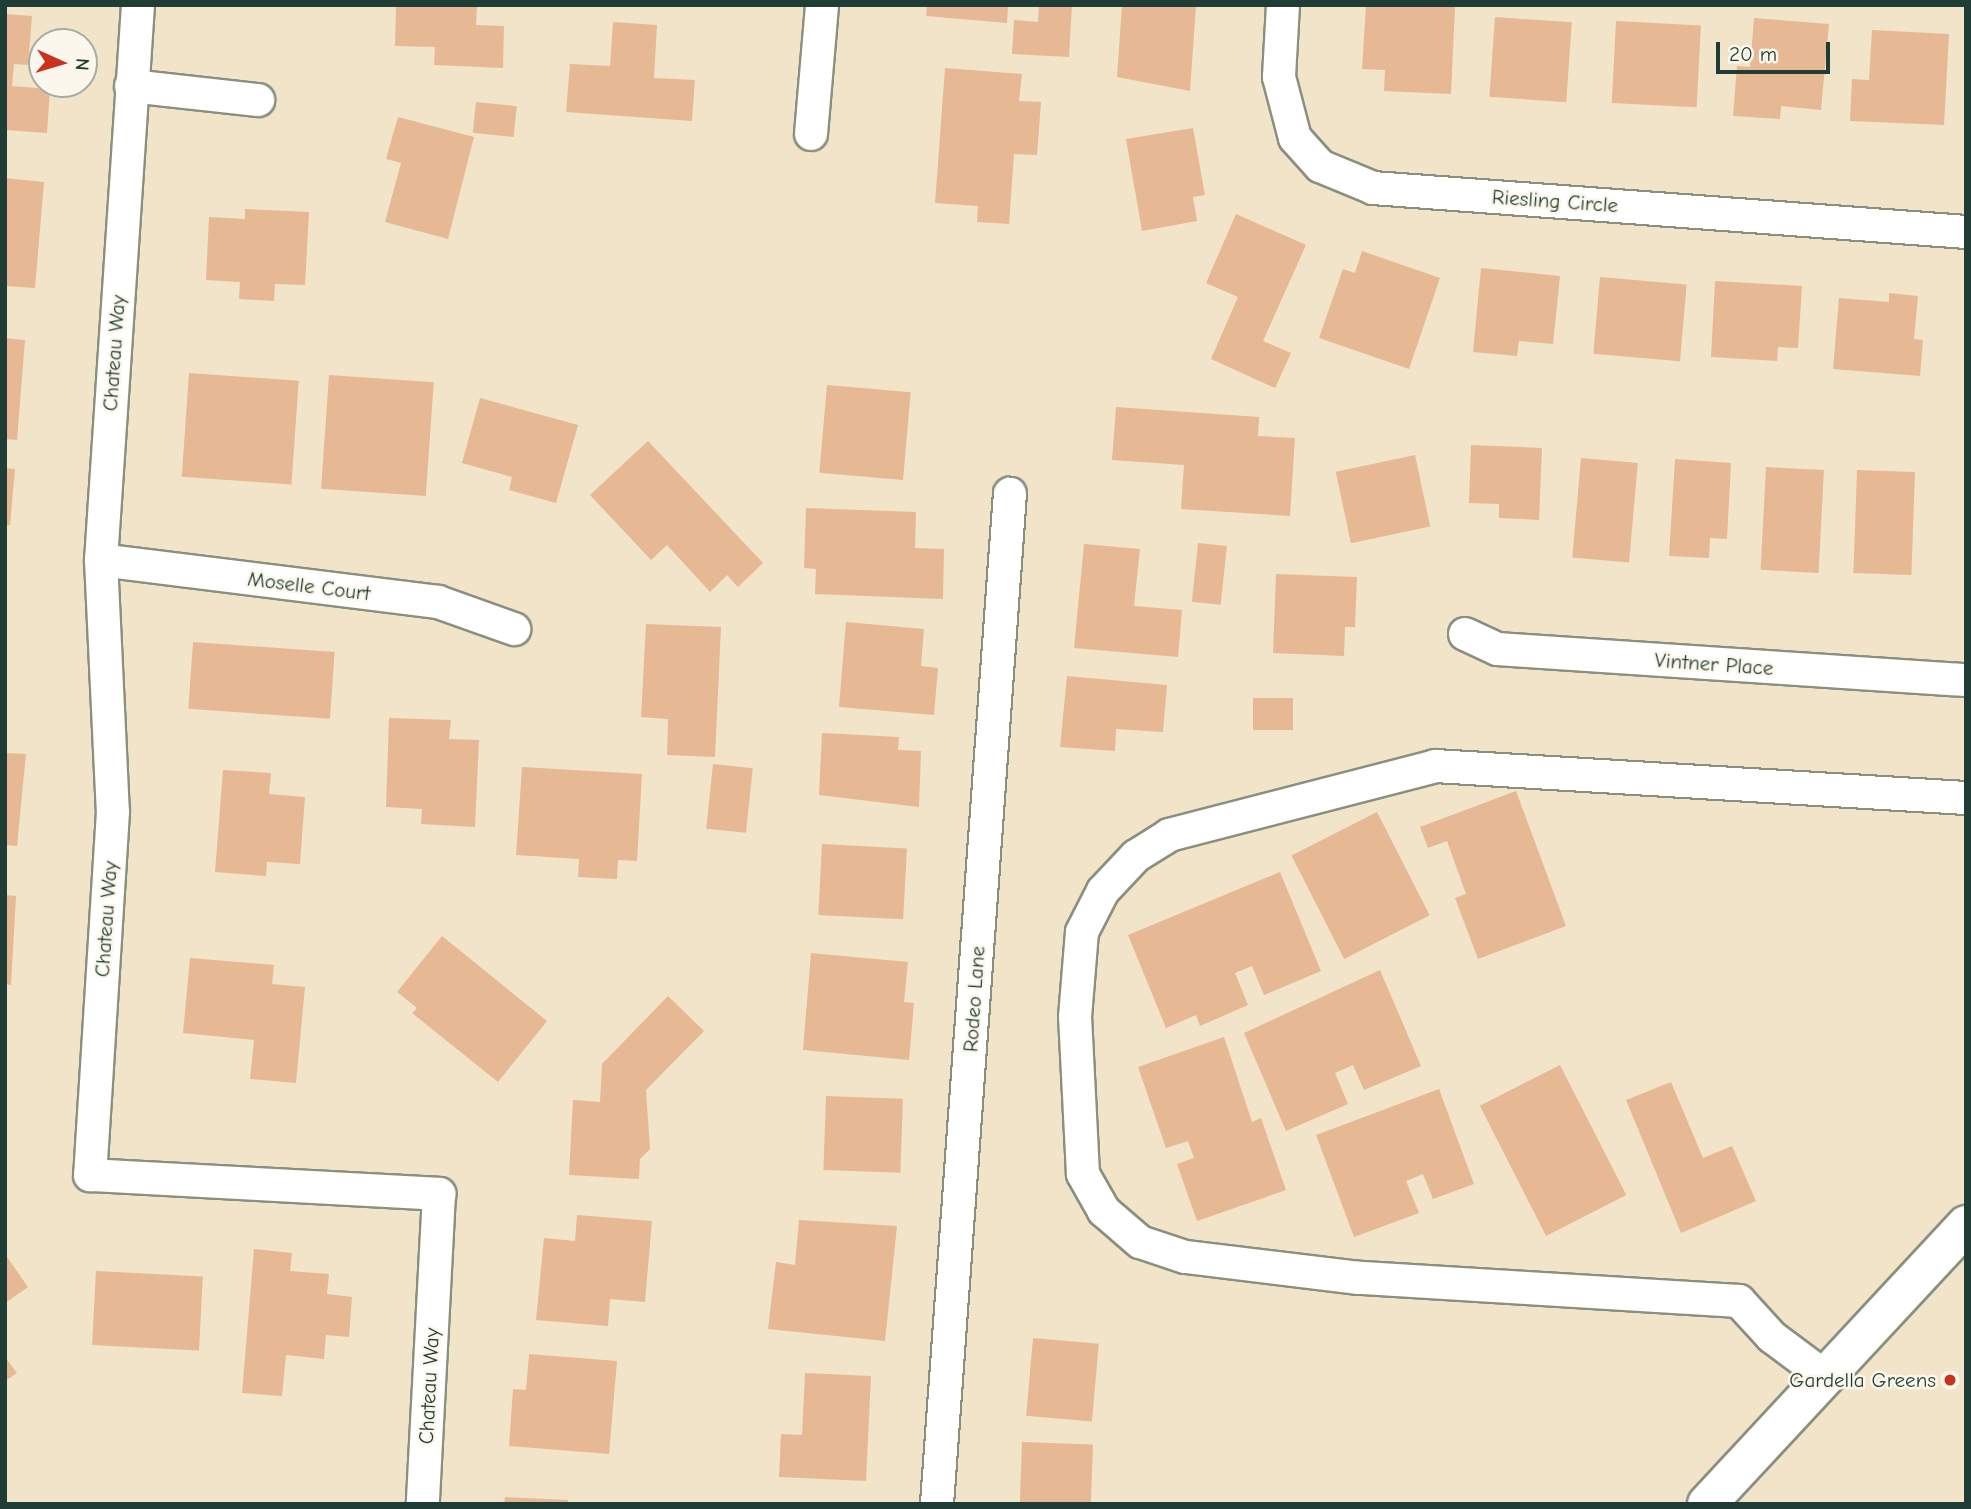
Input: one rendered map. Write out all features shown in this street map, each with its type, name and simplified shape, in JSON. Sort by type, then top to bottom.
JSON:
[{"type":"main road","points":[[1707,1504],[1827,1378],[1966,1225]]},
{"type":"street","name":"Chateau Way","points":[[138,5],[101,560],[113,812],[90,1175],[439,1194],[423,1504]]},
{"type":"street","points":[[811,134],[822,5]]},
{"type":"street","name":"Riesling Circle","points":[[1283,5],[1279,77],[1295,138],[1320,166],[1373,188],[1966,232]]},
{"type":"street","points":[[131,86],[258,100]]},
{"type":"street","name":"Rodeo Lane","points":[[937,1504],[1010,494]]},
{"type":"street","name":"Moselle Court","points":[[101,560],[438,602],[514,629]]},
{"type":"street","name":"Vintner Place","points":[[1465,634],[1497,649],[1966,680]]},
{"type":"street","points":[[1827,1378],[1772,1337],[1739,1301],[1359,1278],[1185,1256],[1140,1242],[1104,1210],[1083,1174],[1075,1017],[1082,932],[1103,891],[1136,856],[1169,835],[1435,766],[1966,798]]},
{"type":"building","points":[[396,5],[477,5],[476,25],[504,26],[503,68],[434,65],[435,47],[395,46]]},
{"type":"building","points":[[927,5],[1008,5],[1007,23],[926,16]]},
{"type":"building","points":[[1039,5],[1072,5],[1069,57],[1012,54],[1014,20],[1038,22]]},
{"type":"building","points":[[1122,5],[1196,5],[1190,91],[1117,77]]},
{"type":"building","points":[[1366,5],[1455,7],[1451,94],[1384,91],[1385,70],[1362,69]]},
{"type":"building","points":[[5,14],[32,16],[31,28],[28,28],[28,65],[14,64],[12,86],[28,87],[28,98],[49,98],[47,133],[5,130]]},
{"type":"building","points":[[1495,17],[1572,22],[1566,102],[1489,97]]},
{"type":"building","points":[[1754,18],[1829,24],[1821,110],[1781,106],[1780,119],[1733,116],[1737,66],[1750,67]]},
{"type":"building","points":[[1616,21],[1701,25],[1697,107],[1612,103]]},
{"type":"building","points":[[613,22],[657,25],[654,78],[695,80],[692,121],[566,112],[570,64],[610,66]]},
{"type":"building","points":[[1872,30],[1949,34],[1944,125],[1850,121],[1852,79],[1869,80]]},
{"type":"building","points":[[945,68],[1022,74],[1019,101],[1041,102],[1037,155],[1014,154],[1009,224],[977,222],[978,206],[935,203]]},
{"type":"building","points":[[476,102],[517,106],[514,137],[473,133]]},
{"type":"building","points":[[398,117],[474,137],[448,239],[385,222],[401,163],[386,159]]},
{"type":"building","points":[[1193,128],[1205,195],[1193,197],[1197,221],[1142,231],[1126,139]]},
{"type":"building","points":[[5,178],[44,182],[35,288],[5,286]]},
{"type":"building","points":[[245,209],[309,212],[305,285],[275,284],[274,301],[239,299],[240,282],[206,280],[209,217],[245,219]]},
{"type":"building","points":[[1236,214],[1306,245],[1263,341],[1291,353],[1275,388],[1211,359],[1238,297],[1206,283]]},
{"type":"building","points":[[1362,251],[1440,278],[1409,369],[1319,338],[1343,269],[1355,273]]},
{"type":"building","points":[[1481,268],[1560,276],[1553,344],[1519,341],[1517,356],[1473,352]]},
{"type":"building","points":[[1600,277],[1687,285],[1680,361],[1593,354]]},
{"type":"building","points":[[1715,281],[1802,286],[1798,348],[1778,347],[1777,361],[1711,357]]},
{"type":"building","points":[[1889,293],[1918,296],[1914,339],[1923,340],[1920,376],[1833,369],[1839,298],[1889,302]]},
{"type":"building","points":[[5,338],[25,340],[17,440],[5,439]]},
{"type":"building","points":[[189,373],[299,381],[291,484],[182,477]]},
{"type":"building","points":[[329,375],[434,382],[426,496],[321,489]]},
{"type":"building","points":[[827,385],[911,392],[903,480],[819,473]]},
{"type":"building","points":[[480,398],[578,425],[556,503],[509,490],[512,477],[462,463]]},
{"type":"building","points":[[1116,407],[1259,417],[1258,436],[1295,438],[1290,516],[1181,509],[1184,465],[1112,460]]},
{"type":"building","points":[[648,441],[763,563],[738,587],[727,575],[710,592],[667,545],[651,560],[590,495]]},
{"type":"building","points":[[1471,445],[1542,448],[1539,520],[1499,518],[1499,504],[1469,503]]},
{"type":"building","points":[[1415,455],[1430,526],[1351,543],[1336,472]]},
{"type":"building","points":[[1581,458],[1638,463],[1629,563],[1572,558]]},
{"type":"building","points":[[1675,459],[1731,463],[1727,539],[1710,538],[1709,558],[1669,556]]},
{"type":"building","points":[[1766,467],[1824,470],[1819,573],[1761,570]]},
{"type":"building","points":[[5,468],[15,469],[10,525],[5,525]]},
{"type":"building","points":[[1857,470],[1915,472],[1911,575],[1853,573]]},
{"type":"building","points":[[806,508],[916,512],[915,548],[944,549],[943,599],[815,594],[816,569],[804,568]]},
{"type":"building","points":[[1198,543],[1227,546],[1221,605],[1192,602]]},
{"type":"building","points":[[1084,544],[1140,549],[1134,606],[1182,610],[1178,657],[1074,648]]},
{"type":"building","points":[[1276,574],[1357,577],[1355,627],[1345,627],[1344,656],[1273,653]]},
{"type":"building","points":[[846,622],[924,629],[921,666],[938,668],[934,715],[839,707]]},
{"type":"building","points":[[646,624],[721,627],[715,757],[667,755],[668,719],[641,717]]},
{"type":"building","points":[[193,642],[335,652],[330,719],[188,709]]},
{"type":"building","points":[[1067,676],[1167,685],[1163,732],[1116,729],[1115,751],[1060,747]]},
{"type":"building","points":[[1253,698],[1293,698],[1293,730],[1253,730]]},
{"type":"building","points":[[389,718],[451,720],[449,739],[479,740],[475,827],[421,824],[422,809],[386,807]]},
{"type":"building","points":[[822,733],[899,737],[898,750],[921,751],[919,807],[819,795]]},
{"type":"building","points":[[5,753],[26,754],[17,846],[5,845]]},
{"type":"building","points":[[713,764],[753,768],[746,833],[706,829]]},
{"type":"building","points":[[522,767],[642,774],[637,861],[618,860],[617,879],[578,877],[579,859],[516,855]]},
{"type":"building","points":[[223,770],[271,773],[269,794],[305,797],[300,864],[267,862],[266,876],[215,872]]},
{"type":"building","points":[[1516,791],[1566,926],[1478,959],[1455,898],[1466,894],[1447,841],[1428,848],[1420,827]]},
{"type":"building","points":[[1377,812],[1430,915],[1344,959],[1291,856]]},
{"type":"building","points":[[822,844],[907,848],[903,919],[818,915]]},
{"type":"building","points":[[1280,872],[1321,971],[1264,995],[1252,966],[1235,973],[1248,1005],[1200,1026],[1196,1015],[1166,1028],[1128,935]]},
{"type":"building","points":[[5,895],[16,896],[11,985],[5,984]]},
{"type":"building","points":[[442,936],[547,1021],[498,1082],[412,1013],[417,1008],[397,992]]},
{"type":"building","points":[[811,953],[908,962],[904,1002],[914,1003],[909,1060],[803,1050]]},
{"type":"building","points":[[190,958],[274,965],[272,984],[305,987],[296,1083],[250,1079],[254,1040],[183,1033]]},
{"type":"building","points":[[1380,970],[1421,1066],[1364,1090],[1353,1065],[1335,1073],[1348,1104],[1286,1131],[1244,1033]]},
{"type":"building","points":[[668,996],[704,1031],[646,1090],[650,1149],[640,1159],[639,1179],[569,1175],[573,1100],[600,1102],[602,1064]]},
{"type":"building","points":[[1224,1037],[1252,1122],[1261,1118],[1286,1190],[1197,1221],[1177,1164],[1194,1158],[1188,1141],[1166,1148],[1138,1067]]},
{"type":"building","points":[[1560,1065],[1626,1195],[1546,1236],[1480,1106]]},
{"type":"building","points":[[1671,1082],[1703,1158],[1732,1146],[1756,1201],[1681,1233],[1626,1100]]},
{"type":"building","points":[[1439,1089],[1474,1184],[1433,1199],[1423,1174],[1406,1181],[1419,1213],[1354,1237],[1316,1135]]},
{"type":"building","points":[[826,1096],[903,1099],[900,1173],[823,1170]]},
{"type":"building","points":[[577,1215],[652,1221],[645,1302],[610,1299],[608,1326],[536,1320],[544,1238],[575,1241]]},
{"type":"building","points":[[799,1220],[897,1226],[885,1341],[768,1329],[776,1262],[795,1265]]},
{"type":"building","points":[[254,1249],[292,1253],[290,1271],[329,1274],[327,1294],[352,1297],[349,1337],[326,1335],[324,1359],[286,1355],[282,1396],[242,1393]]},
{"type":"building","points":[[5,1254],[28,1287],[5,1303]]},
{"type":"building","points":[[96,1271],[203,1277],[199,1350],[92,1345]]},
{"type":"building","points":[[1033,1338],[1099,1344],[1092,1421],[1026,1416]]},
{"type":"building","points":[[529,1354],[617,1361],[609,1454],[509,1446],[513,1389],[526,1390]]},
{"type":"building","points":[[5,1357],[17,1373],[5,1381]]},
{"type":"building","points":[[805,1373],[871,1376],[866,1481],[779,1477],[781,1434],[802,1435]]},
{"type":"building","points":[[1022,1442],[1093,1444],[1091,1504],[1020,1504]]},
{"type":"building","points":[[505,1497],[568,1500],[568,1504],[504,1504]]},
{"type":"place","name":"Gardella Greens","points":[[1950,1380]]}]
